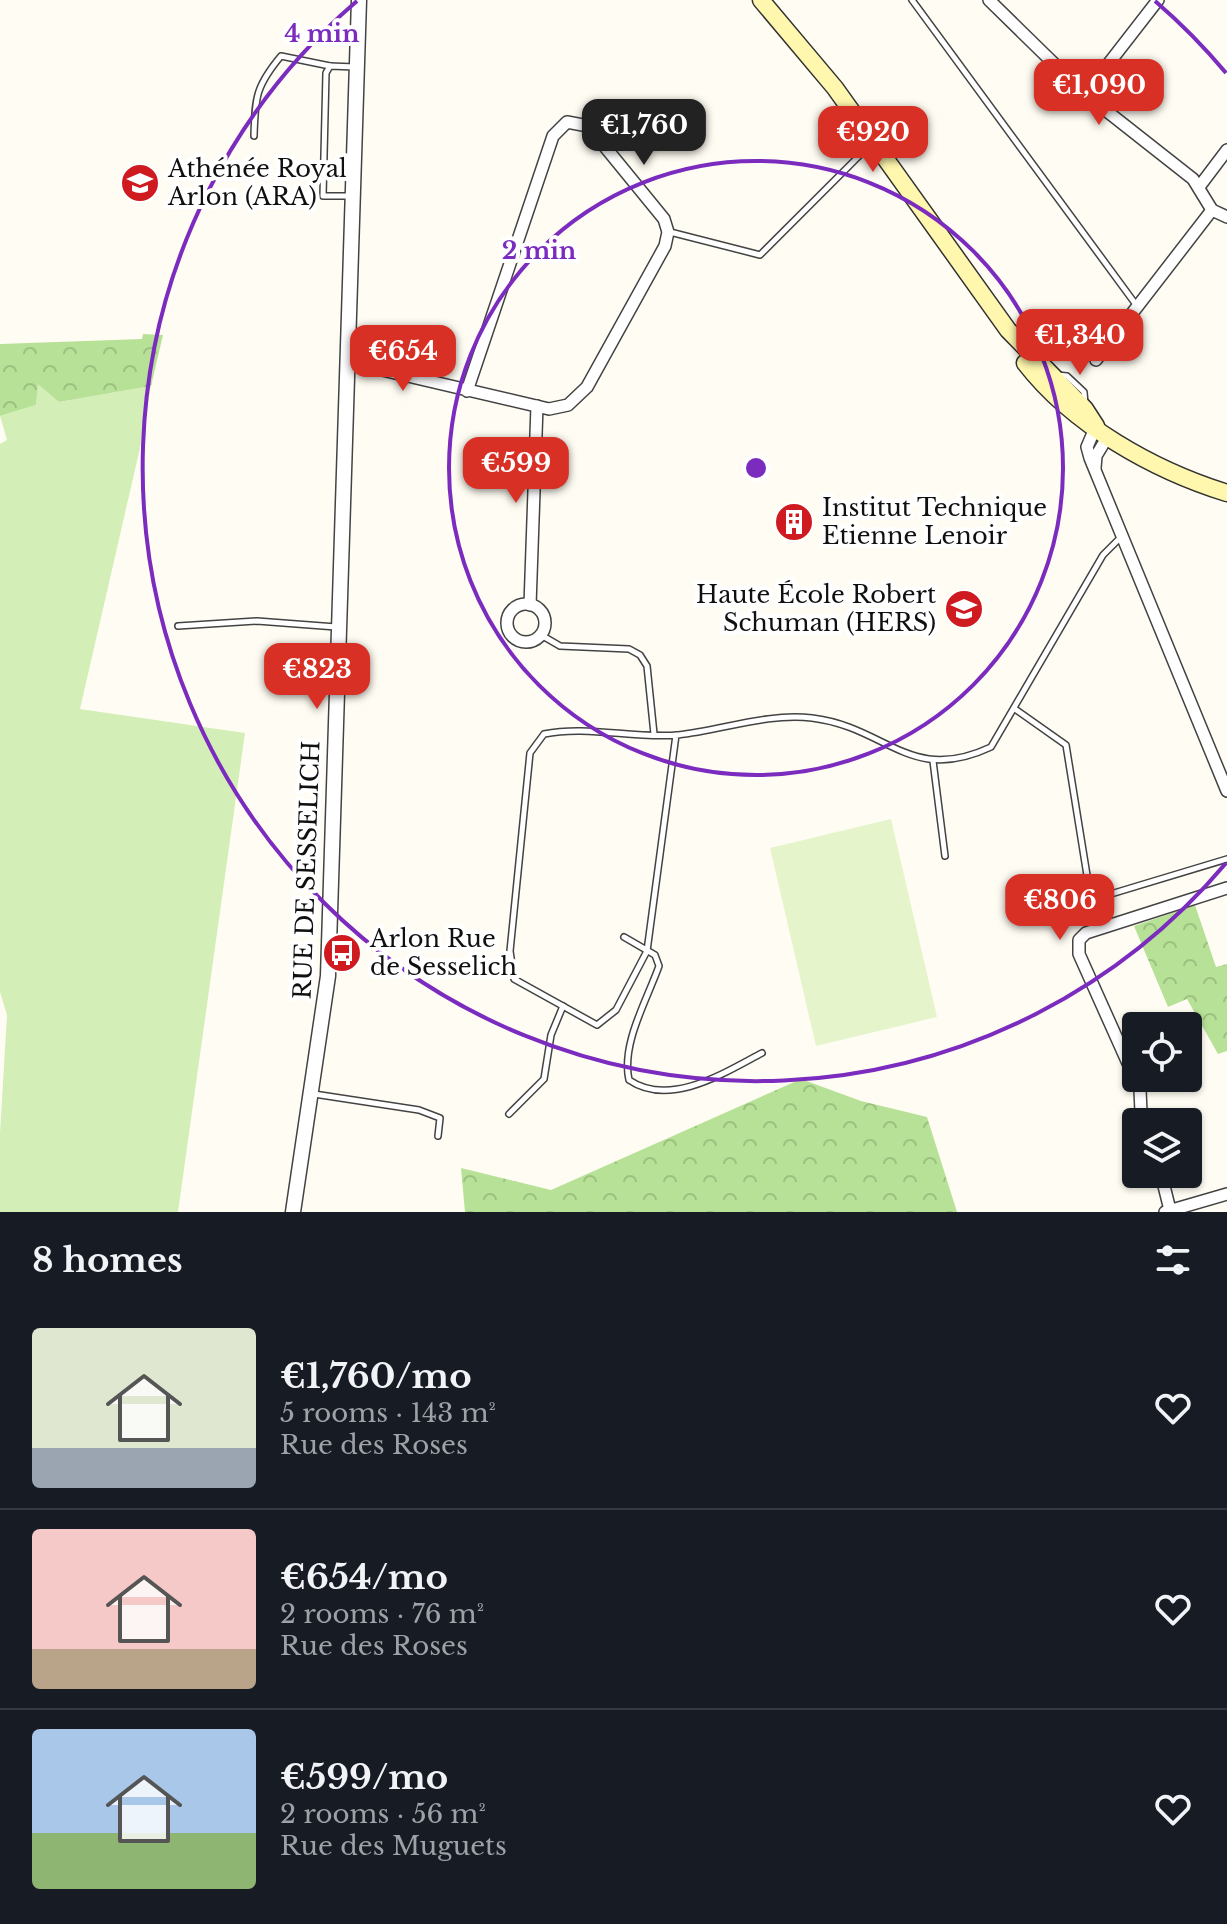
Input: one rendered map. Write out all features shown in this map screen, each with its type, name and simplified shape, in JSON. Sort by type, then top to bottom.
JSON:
[{"type":"main road","points":[[761,0],[875,141],[1008,330],[1085,409],[1102,431]]},
{"type":"main road","points":[[1008,330],[1022,359],[1040,383],[1077,417],[1185,480],[1227,493]]},
{"type":"street","name":"RUE DE SESSELICH","points":[[293,1212],[313,1094],[328,976],[359,0]]},
{"type":"street","points":[[989,0],[1085,94],[1199,187],[1212,210],[1227,217]]},
{"type":"street","points":[[1085,94],[1158,0]]},
{"type":"street","points":[[348,362],[467,391],[549,409],[568,405],[587,387],[665,246],[668,232],[664,219],[588,126],[567,122],[553,136],[467,391]]},
{"type":"street","points":[[1199,187],[1227,150]]},
{"type":"street","points":[[1096,360],[1212,210]]},
{"type":"street","points":[[530,605],[537,406]]},
{"type":"street","points":[[1102,431],[1087,447],[1227,791]]},
{"type":"street","points":[[530,605],[544,617],[541,635],[525,642],[509,633],[509,614],[518,606],[530,605]]},
{"type":"street","points":[[1141,1108],[1140,1090],[1079,954],[1079,940],[1086,933],[1227,888]]},
{"type":"street","points":[[1164,1188],[1168,1211],[1187,1209],[1227,1194]]},
{"type":"lane","points":[[912,0],[1137,307]]},
{"type":"lane","points":[[254,136],[256,94],[262,79],[281,56],[330,66],[357,67]]},
{"type":"lane","points":[[330,66],[326,73],[323,196],[354,196]]},
{"type":"lane","points":[[668,232],[760,255],[875,141]]},
{"type":"lane","points":[[676,735],[647,951],[616,1010],[597,1025],[514,979],[510,951],[530,753],[544,734],[565,730],[676,735],[766,719],[811,718],[852,726],[916,758],[964,760],[991,747],[1103,555],[1123,536]]},
{"type":"lane","points":[[178,626],[257,621],[338,627]]},
{"type":"lane","points":[[541,635],[560,646],[629,649],[640,655],[647,666],[654,734]]},
{"type":"lane","points":[[1015,709],[1066,745],[1091,900],[1227,859]]},
{"type":"lane","points":[[933,761],[945,856]]},
{"type":"lane","points":[[624,937],[655,955],[659,966],[629,1048],[626,1066],[629,1080],[638,1086],[694,1086],[762,1053]]},
{"type":"lane","points":[[509,1114],[544,1079],[551,1035],[563,1006]]},
{"type":"lane","points":[[313,1094],[419,1110],[440,1118],[438,1136]]},
{"type":"green space","points":[[143,334],[163,335],[151,386],[59,402],[38,384],[36,405],[0,416],[0,344],[142,339]]},
{"type":"green space","points":[[38,383],[59,402],[151,386],[140,448],[80,709],[245,733],[178,1212],[0,1212],[0,1133],[7,1015],[0,992],[0,444],[7,440],[0,416],[36,405]]},
{"type":"green space","points":[[891,819],[937,1017],[816,1046],[770,848]]},
{"type":"green space","points":[[1195,905],[1216,967],[1227,964],[1227,1051],[1218,1054],[1202,1026],[1202,1012],[1194,1012],[1187,999],[1168,1007],[1134,926]]},
{"type":"green space","points":[[801,1079],[861,1101],[927,1117],[957,1212],[465,1212],[461,1168],[551,1190]]},
{"type":"place","name":"Athénée Royal Arlon (ARA)","points":[[140,183]]},
{"type":"place","name":"Institut Technique Etienne Lenoir","points":[[794,522]]},
{"type":"place","name":"Haute École Robert Schuman (HERS)","points":[[964,609]]},
{"type":"place","name":"Arlon Rue de Sesselich","points":[[342,953]]}]
